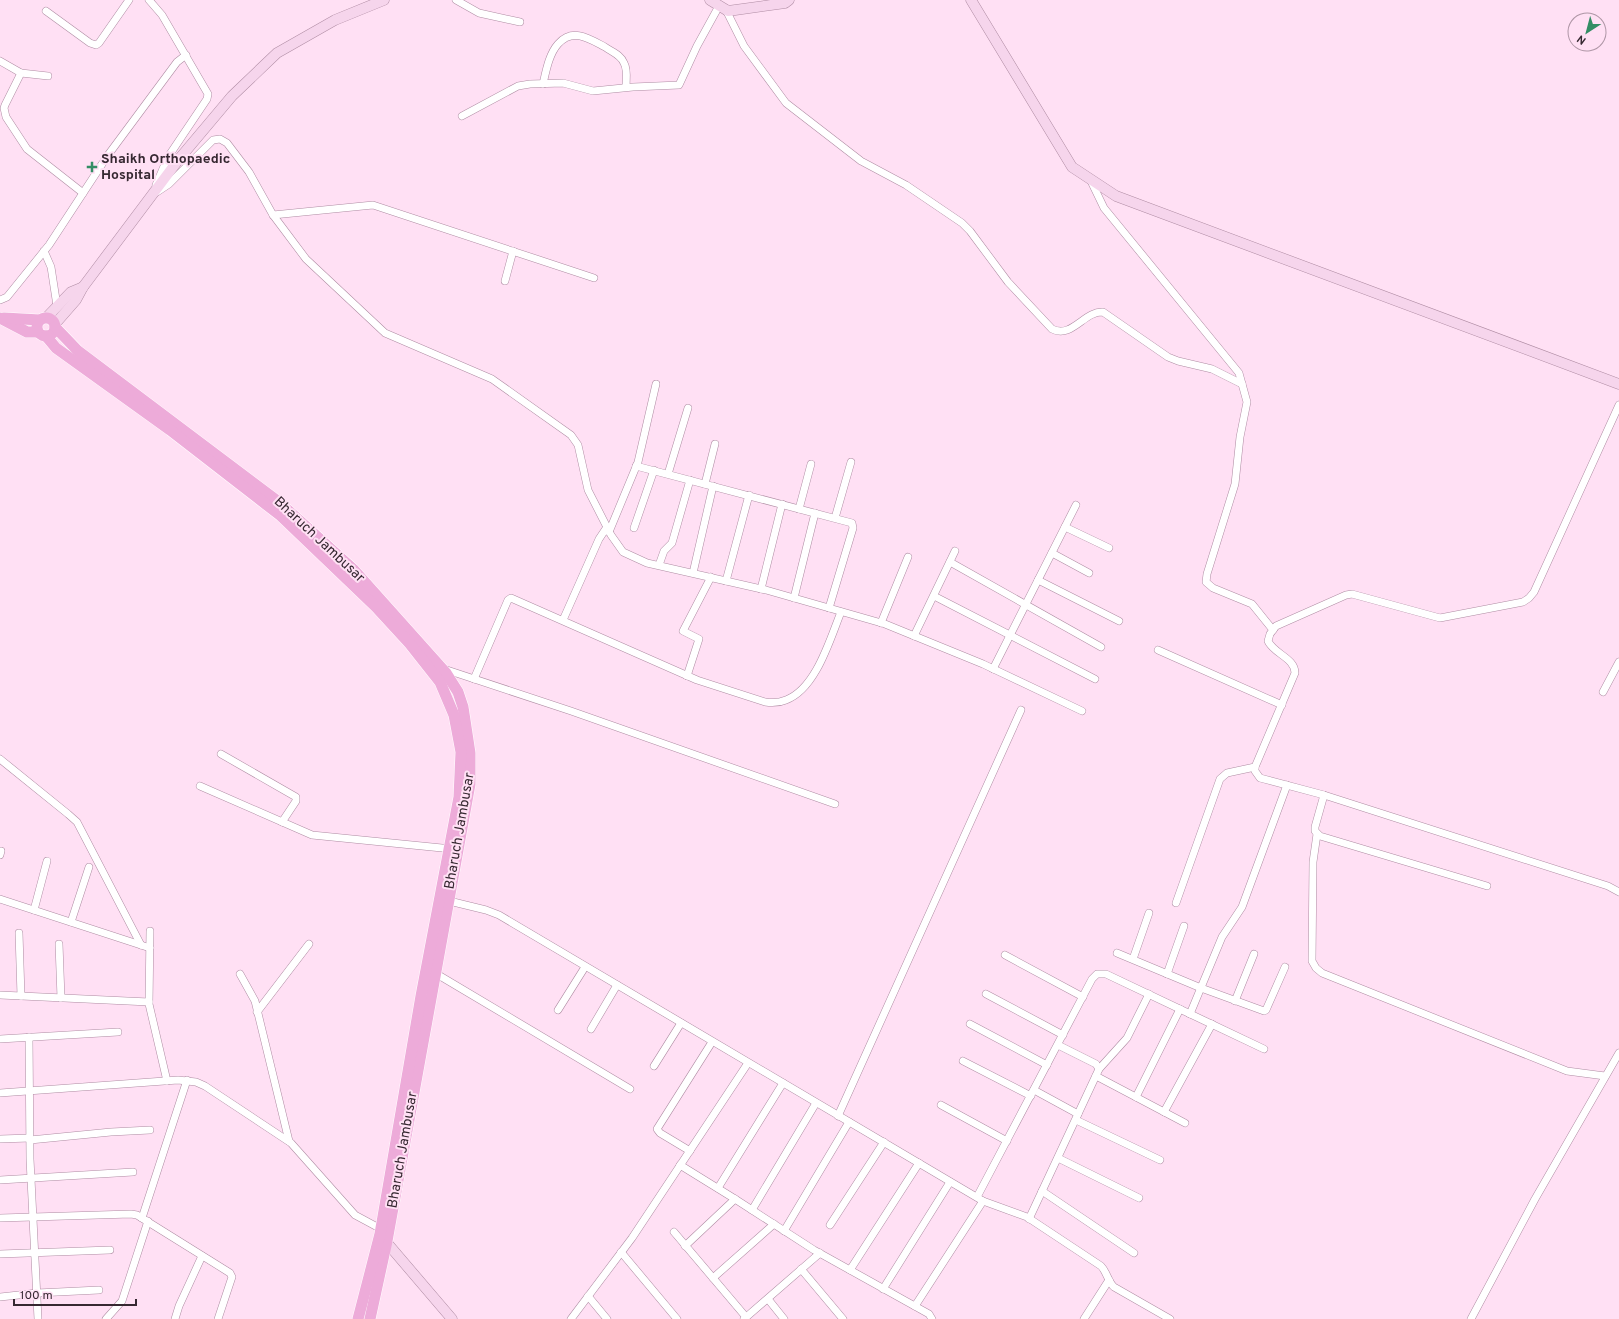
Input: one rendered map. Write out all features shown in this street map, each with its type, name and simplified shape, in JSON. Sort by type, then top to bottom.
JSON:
[{"type":"main road","points":[[42,334],[37,326],[49,322],[76,300],[82,287],[179,159],[232,96],[277,53],[335,20],[384,0]]},
{"type":"main road","points":[[710,0],[723,8],[785,3],[789,0]]},
{"type":"main road","points":[[971,0],[1072,167],[1116,196],[1619,384]]},
{"type":"main road","points":[[1,318],[28,332],[42,334],[53,333],[49,322],[57,306],[71,292],[82,287]]},
{"type":"main road","points":[[1,318],[49,322]]},
{"type":"main road","name":"Bharuch Jambusar","points":[[49,322],[78,351],[280,503],[353,568],[454,683],[463,707],[471,760],[469,790],[443,899],[382,1235],[370,1319]]},
{"type":"main road","name":"Bharuch Jambusar","points":[[42,334],[56,348],[170,430],[281,516],[376,607],[410,644],[440,682],[454,715],[461,752],[459,797],[454,849]]},
{"type":"main road","points":[[442,686],[454,683]]},
{"type":"main road","name":"Bharuch Jambusar","points":[[408,1098],[435,973],[443,899]]},
{"type":"main road","points":[[382,1235],[452,1319]]},
{"type":"main road","name":"Bharuch Jambusar","points":[[358,1319],[382,1235]]},
{"type":"street","points":[[46,11],[90,44],[96,45],[99,43],[129,0]]},
{"type":"street","points":[[149,0],[162,15],[208,92],[208,97],[168,156],[152,195]]},
{"type":"street","points":[[456,0],[479,13],[520,22]]},
{"type":"street","points":[[462,116],[518,86],[525,84],[565,84],[593,91],[626,87],[679,85],[697,46],[723,8],[740,41],[786,103],[861,161],[906,185],[962,223],[1008,282],[1052,329],[1056,331],[1068,330],[1095,312],[1103,312],[1168,357],[1178,361],[1212,369],[1242,384]]},
{"type":"street","points":[[543,84],[548,65],[557,44],[574,35],[587,37],[618,55],[624,62],[626,68],[626,87]]},
{"type":"street","points":[[0,300],[7,297],[44,251],[108,155],[168,74],[186,55]]},
{"type":"street","points":[[0,61],[21,73],[48,76]]},
{"type":"street","points":[[21,73],[5,105],[2,116],[30,152],[83,193]]},
{"type":"street","points":[[152,195],[169,184],[213,140],[220,139],[227,143],[249,172],[309,262],[387,335],[492,379],[571,435],[578,445],[588,490],[608,529],[623,552],[642,561],[761,589],[881,623],[993,669],[1082,711]]},
{"type":"street","points":[[1090,179],[1104,208],[1237,369],[1247,402],[1240,437],[1235,484],[1207,574],[1206,582],[1213,588],[1252,604],[1273,630]]},
{"type":"street","points":[[276,214],[371,205],[594,278]]},
{"type":"street","points":[[44,251],[51,267],[57,306]]},
{"type":"street","points":[[505,281],[513,251]]},
{"type":"street","points":[[563,620],[599,539],[608,529],[636,466],[656,384]]},
{"type":"street","points":[[1619,405],[1534,592],[1523,602],[1440,618],[1352,594],[1346,594],[1276,626],[1270,634],[1268,641],[1270,646],[1295,668],[1294,678],[1255,767],[1255,771],[1260,778],[1324,795],[1608,886],[1619,892]]},
{"type":"street","points":[[668,474],[688,408]]},
{"type":"street","points":[[704,484],[715,444]]},
{"type":"street","points":[[836,518],[851,462]]},
{"type":"street","points":[[799,509],[811,464]]},
{"type":"street","points":[[636,466],[850,522],[853,525],[853,528],[829,608]]},
{"type":"street","points":[[634,528],[654,470]]},
{"type":"street","points":[[659,565],[664,551],[672,543],[690,480]]},
{"type":"street","points":[[693,573],[713,486]]},
{"type":"street","points":[[726,581],[749,496]]},
{"type":"street","points":[[761,589],[782,504]]},
{"type":"street","points":[[993,669],[1076,505]]},
{"type":"street","points":[[794,598],[815,513]]},
{"type":"street","points":[[1065,527],[1109,548]]},
{"type":"street","points":[[914,636],[955,551]]},
{"type":"street","points":[[1052,553],[1089,573]]},
{"type":"street","points":[[881,623],[908,557]]},
{"type":"street","points":[[950,562],[1101,647]]},
{"type":"street","points":[[687,676],[700,639],[683,631],[711,577]]},
{"type":"street","points":[[1038,580],[1119,622]]},
{"type":"street","points":[[934,596],[1095,679]]},
{"type":"street","points":[[474,679],[509,599],[514,599],[687,676],[765,702],[776,703],[798,694],[810,681],[824,654],[841,612]]},
{"type":"street","points":[[1158,650],[1282,705]]},
{"type":"street","points":[[1603,692],[1619,662]]},
{"type":"street","points":[[442,668],[571,711],[835,804]]},
{"type":"street","points":[[838,1116],[1021,710]]},
{"type":"street","points":[[221,754],[296,797],[296,800],[282,822]]},
{"type":"street","points":[[0,759],[77,822],[141,945]]},
{"type":"street","points":[[1176,903],[1220,778],[1226,772],[1255,767]]},
{"type":"street","points":[[1190,1014],[1222,937],[1242,907],[1287,785]]},
{"type":"street","points":[[200,786],[312,835],[454,849]]},
{"type":"street","points":[[1324,795],[1315,827],[1316,834],[1313,862],[1312,961],[1316,968],[1322,973],[1567,1071],[1605,1076]]},
{"type":"street","points":[[1316,834],[1487,886]]},
{"type":"street","points":[[34,910],[47,861]]},
{"type":"street","points":[[71,922],[89,867]]},
{"type":"street","points":[[0,899],[150,948]]},
{"type":"street","points":[[443,899],[493,912],[950,1182],[980,1199],[1029,1219],[1101,1266],[1114,1287],[1170,1319]]},
{"type":"street","points":[[1133,959],[1149,913]]},
{"type":"street","points":[[1167,974],[1184,926]]},
{"type":"street","points":[[150,931],[149,1002],[167,1081]]},
{"type":"street","points":[[19,933],[21,996]]},
{"type":"street","points":[[59,944],[61,998]]},
{"type":"street","points":[[257,1012],[309,944]]},
{"type":"street","points":[[1117,953],[1201,988],[1266,1011],[1285,967]]},
{"type":"street","points":[[1235,1001],[1254,954]]},
{"type":"street","points":[[1005,955],[1083,997]]},
{"type":"street","points":[[558,1010],[585,967]]},
{"type":"street","points":[[435,973],[630,1089]]},
{"type":"street","points":[[240,974],[254,998],[289,1141]]},
{"type":"street","points":[[915,1306],[980,1199],[1007,1141],[1094,976],[1106,974],[1264,1049]]},
{"type":"street","points":[[591,1029],[617,986]]},
{"type":"street","points":[[986,994],[1063,1035]]},
{"type":"street","points":[[1029,1219],[1097,1072],[1127,1038],[1149,994]]},
{"type":"street","points":[[0,995],[149,1002]]},
{"type":"street","points":[[1136,1097],[1180,1009]]},
{"type":"street","points":[[654,1066],[681,1023]]},
{"type":"street","points":[[970,1024],[1047,1065]]},
{"type":"street","points":[[1164,1112],[1212,1024]]},
{"type":"street","points":[[0,1039],[118,1032]]},
{"type":"street","points":[[29,1037],[31,1178],[38,1319]]},
{"type":"street","points":[[690,1151],[660,1133],[657,1129],[712,1042]]},
{"type":"street","points":[[1058,1045],[1096,1064],[1097,1072]]},
{"type":"street","points":[[1471,1319],[1535,1199],[1619,1053]]},
{"type":"street","points":[[963,1061],[1032,1093],[1160,1160]]},
{"type":"street","points":[[571,1319],[621,1252],[748,1063]]},
{"type":"street","points":[[1097,1072],[1136,1097],[1186,1123]]},
{"type":"street","points":[[106,1319],[122,1301],[187,1080]]},
{"type":"street","points":[[0,1093],[187,1080],[205,1086],[289,1141],[355,1215],[382,1235]]},
{"type":"street","points":[[718,1188],[783,1083]]},
{"type":"street","points":[[752,1210],[816,1103]]},
{"type":"street","points":[[941,1106],[1007,1141]]},
{"type":"street","points":[[784,1231],[849,1122]]},
{"type":"street","points":[[0,1139],[30,1139],[150,1130]]},
{"type":"street","points":[[830,1225],[884,1142]]},
{"type":"street","points":[[1058,1158],[1139,1198]]},
{"type":"street","points":[[850,1270],[918,1163]]},
{"type":"street","points":[[680,1165],[820,1253],[929,1314],[932,1319]]},
{"type":"street","points":[[0,1180],[134,1172]]},
{"type":"street","points":[[883,1289],[950,1182]]},
{"type":"street","points":[[1042,1191],[1134,1253]]},
{"type":"street","points":[[685,1246],[735,1199]]},
{"type":"street","points":[[0,1218],[131,1214],[145,1220],[232,1275],[218,1319]]},
{"type":"street","points":[[713,1278],[774,1224]]},
{"type":"street","points":[[674,1232],[745,1318],[820,1253]]},
{"type":"street","points":[[0,1254],[110,1250]]},
{"type":"street","points":[[621,1252],[677,1319]]},
{"type":"street","points":[[175,1319],[179,1306],[202,1256]]},
{"type":"street","points":[[801,1269],[844,1319]]},
{"type":"street","points":[[1084,1319],[1109,1280]]},
{"type":"street","points":[[0,1297],[37,1292],[100,1290]]},
{"type":"street","points":[[588,1296],[607,1319]]},
{"type":"street","points":[[768,1298],[784,1319]]},
{"type":"place","name":"Shaikh Orthopaedic Hospital","points":[[92,167]]}]
